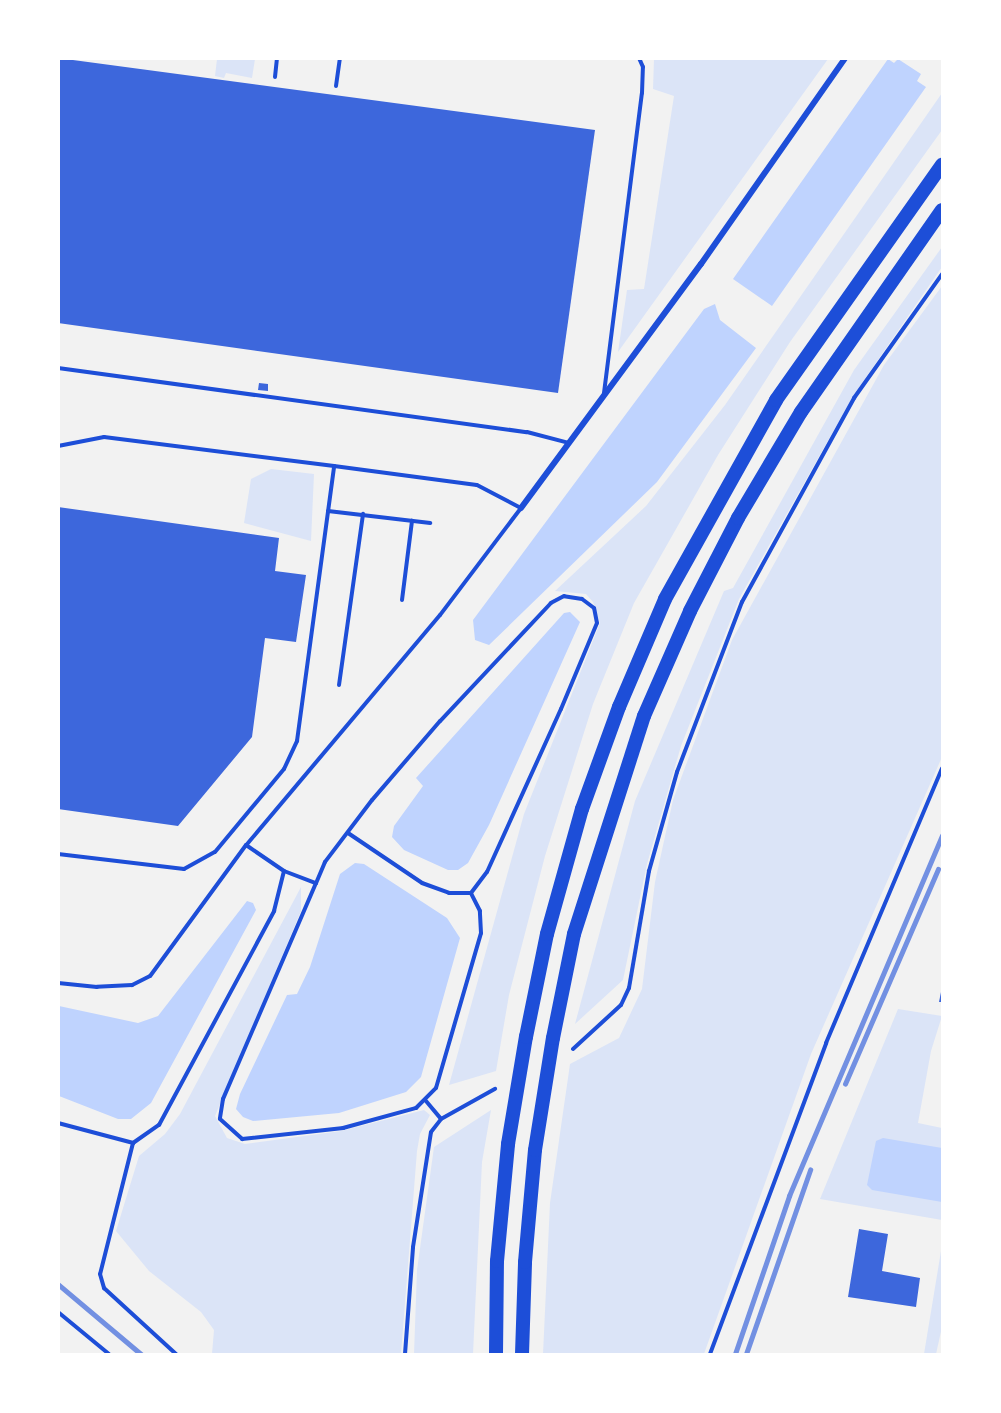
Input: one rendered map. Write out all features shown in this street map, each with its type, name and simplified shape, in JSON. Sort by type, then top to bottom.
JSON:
[{"type":"highway","points":[[496,1354],[497,1261],[507,1155],[526,1037],[547,934],[582,809],[619,707],[665,599],[770,409],[845,297],[942,165]]},
{"type":"highway","points":[[522,1354],[525,1262],[535,1150],[553,1038],[574,934],[644,716],[690,611],[738,518],[801,412],[942,210]]},
{"type":"street","points":[[521,508],[603,397],[844,58]]},
{"type":"lane","points":[[275,77],[277,58]]},
{"type":"lane","points":[[336,86],[340,58]]},
{"type":"lane","points":[[603,397],[642,93],[643,67],[639,58]]},
{"type":"lane","points":[[573,1049],[621,1005],[629,988],[649,871],[677,772],[742,602],[854,398],[942,274]]},
{"type":"lane","points":[[58,368],[527,432],[569,443]]},
{"type":"lane","points":[[58,446],[104,437],[477,485],[521,508],[440,615],[246,845],[150,976],[132,986],[97,987],[58,982]]},
{"type":"lane","points":[[58,854],[184,869],[215,852],[284,769],[297,741],[334,466]]},
{"type":"lane","points":[[328,511],[430,523]]},
{"type":"lane","points":[[339,685],[363,514]]},
{"type":"lane","points":[[402,600],[412,521]]},
{"type":"lane","points":[[564,596],[582,599],[594,608],[597,623],[500,844],[471,893],[480,911],[481,933],[445,1064],[436,1088],[426,1101],[416,1107],[343,1128],[242,1139],[228,1130],[220,1119],[223,1099],[325,862],[440,721],[551,603],[564,596]]},
{"type":"lane","points":[[710,1354],[826,1043],[942,769]]},
{"type":"lane","points":[[348,833],[422,883],[449,893],[471,893]]},
{"type":"lane","points":[[246,845],[284,872],[316,883]]},
{"type":"lane","points":[[176,1354],[104,1288],[100,1274],[134,1143],[159,1125],[189,1076],[274,911],[284,872]]},
{"type":"lane","points":[[405,1354],[406,1307],[426,1151],[431,1132],[441,1119],[495,1089]]},
{"type":"lane","points":[[426,1101],[441,1119]]},
{"type":"lane","points":[[58,1123],[134,1143]]},
{"type":"lane","points":[[58,1312],[109,1354]]},
{"type":"shaded area","points":[[217,59],[255,59],[252,78],[226,73],[224,78],[215,76]]},
{"type":"shaded area","points":[[654,59],[828,59],[618,352],[627,290],[644,289],[674,96],[653,89]]},
{"type":"shaded area","points":[[942,93],[942,130],[790,342],[718,455],[634,603],[593,704],[545,856],[509,995],[496,1071],[449,1085],[524,814],[600,623],[593,602],[586,594],[555,591],[646,506],[725,405]]},
{"type":"shaded area","points":[[942,247],[942,267],[853,396],[739,599],[681,746],[647,864],[623,980],[575,1024],[635,801],[724,591],[733,588],[854,370]]},
{"type":"shaded area","points":[[942,286],[942,757],[811,1054],[704,1354],[543,1354],[550,1203],[570,1064],[619,1038],[642,989],[655,882],[673,800],[732,640],[884,365]]},
{"type":"shaded area","points":[[271,469],[314,474],[311,541],[244,523],[251,479]]},
{"type":"shaded area","points":[[301,887],[301,911],[215,1116],[227,1138],[245,1144],[341,1131],[424,1110],[430,1115],[420,1134],[417,1151],[401,1354],[212,1354],[214,1330],[201,1312],[149,1271],[116,1231],[139,1156],[165,1134],[180,1114]]},
{"type":"shaded area","points":[[898,1009],[942,1016],[931,1051],[918,1123],[942,1128],[942,1220],[820,1199]]},
{"type":"shaded area","points":[[491,1110],[482,1162],[473,1354],[414,1354],[417,1270],[434,1147]]},
{"type":"shaded area","points":[[942,1245],[942,1327],[936,1354],[924,1354]]},
{"type":"water","points":[[888,59],[894,63],[898,59],[921,74],[917,81],[926,87],[772,306],[733,279]]},
{"type":"water","points":[[715,304],[720,320],[756,348],[657,482],[489,645],[475,640],[473,620],[704,309]]},
{"type":"water","points":[[570,612],[580,622],[489,825],[468,863],[458,870],[448,870],[404,850],[392,837],[394,826],[423,786],[416,778],[564,613]]},
{"type":"water","points":[[355,863],[364,864],[447,918],[460,938],[421,1077],[406,1092],[339,1113],[253,1121],[243,1117],[236,1109],[240,1094],[287,995],[297,994],[310,967],[340,874]]},
{"type":"water","points":[[247,901],[253,903],[256,910],[151,1103],[131,1119],[118,1119],[59,1096],[59,1006],[138,1023],[158,1016]]},
{"type":"water","points":[[883,1138],[942,1148],[942,1202],[872,1190],[867,1185],[876,1141]]},
{"type":"building","points":[[58,58],[595,130],[558,393],[58,323]]},
{"type":"building","points":[[259,383],[268,384],[268,391],[258,390]]},
{"type":"building","points":[[58,507],[279,538],[275,571],[306,575],[296,642],[265,638],[252,737],[178,826],[58,809]]},
{"type":"building","points":[[859,1229],[888,1234],[882,1271],[920,1278],[916,1307],[848,1297]]},
{"type":"railway","points":[[735,1354],[789,1196],[942,836]]},
{"type":"railway","points":[[845,1084],[938,869]]},
{"type":"railway","points":[[746,1354],[810,1170]]},
{"type":"railway","points":[[58,1284],[141,1354]]}]
